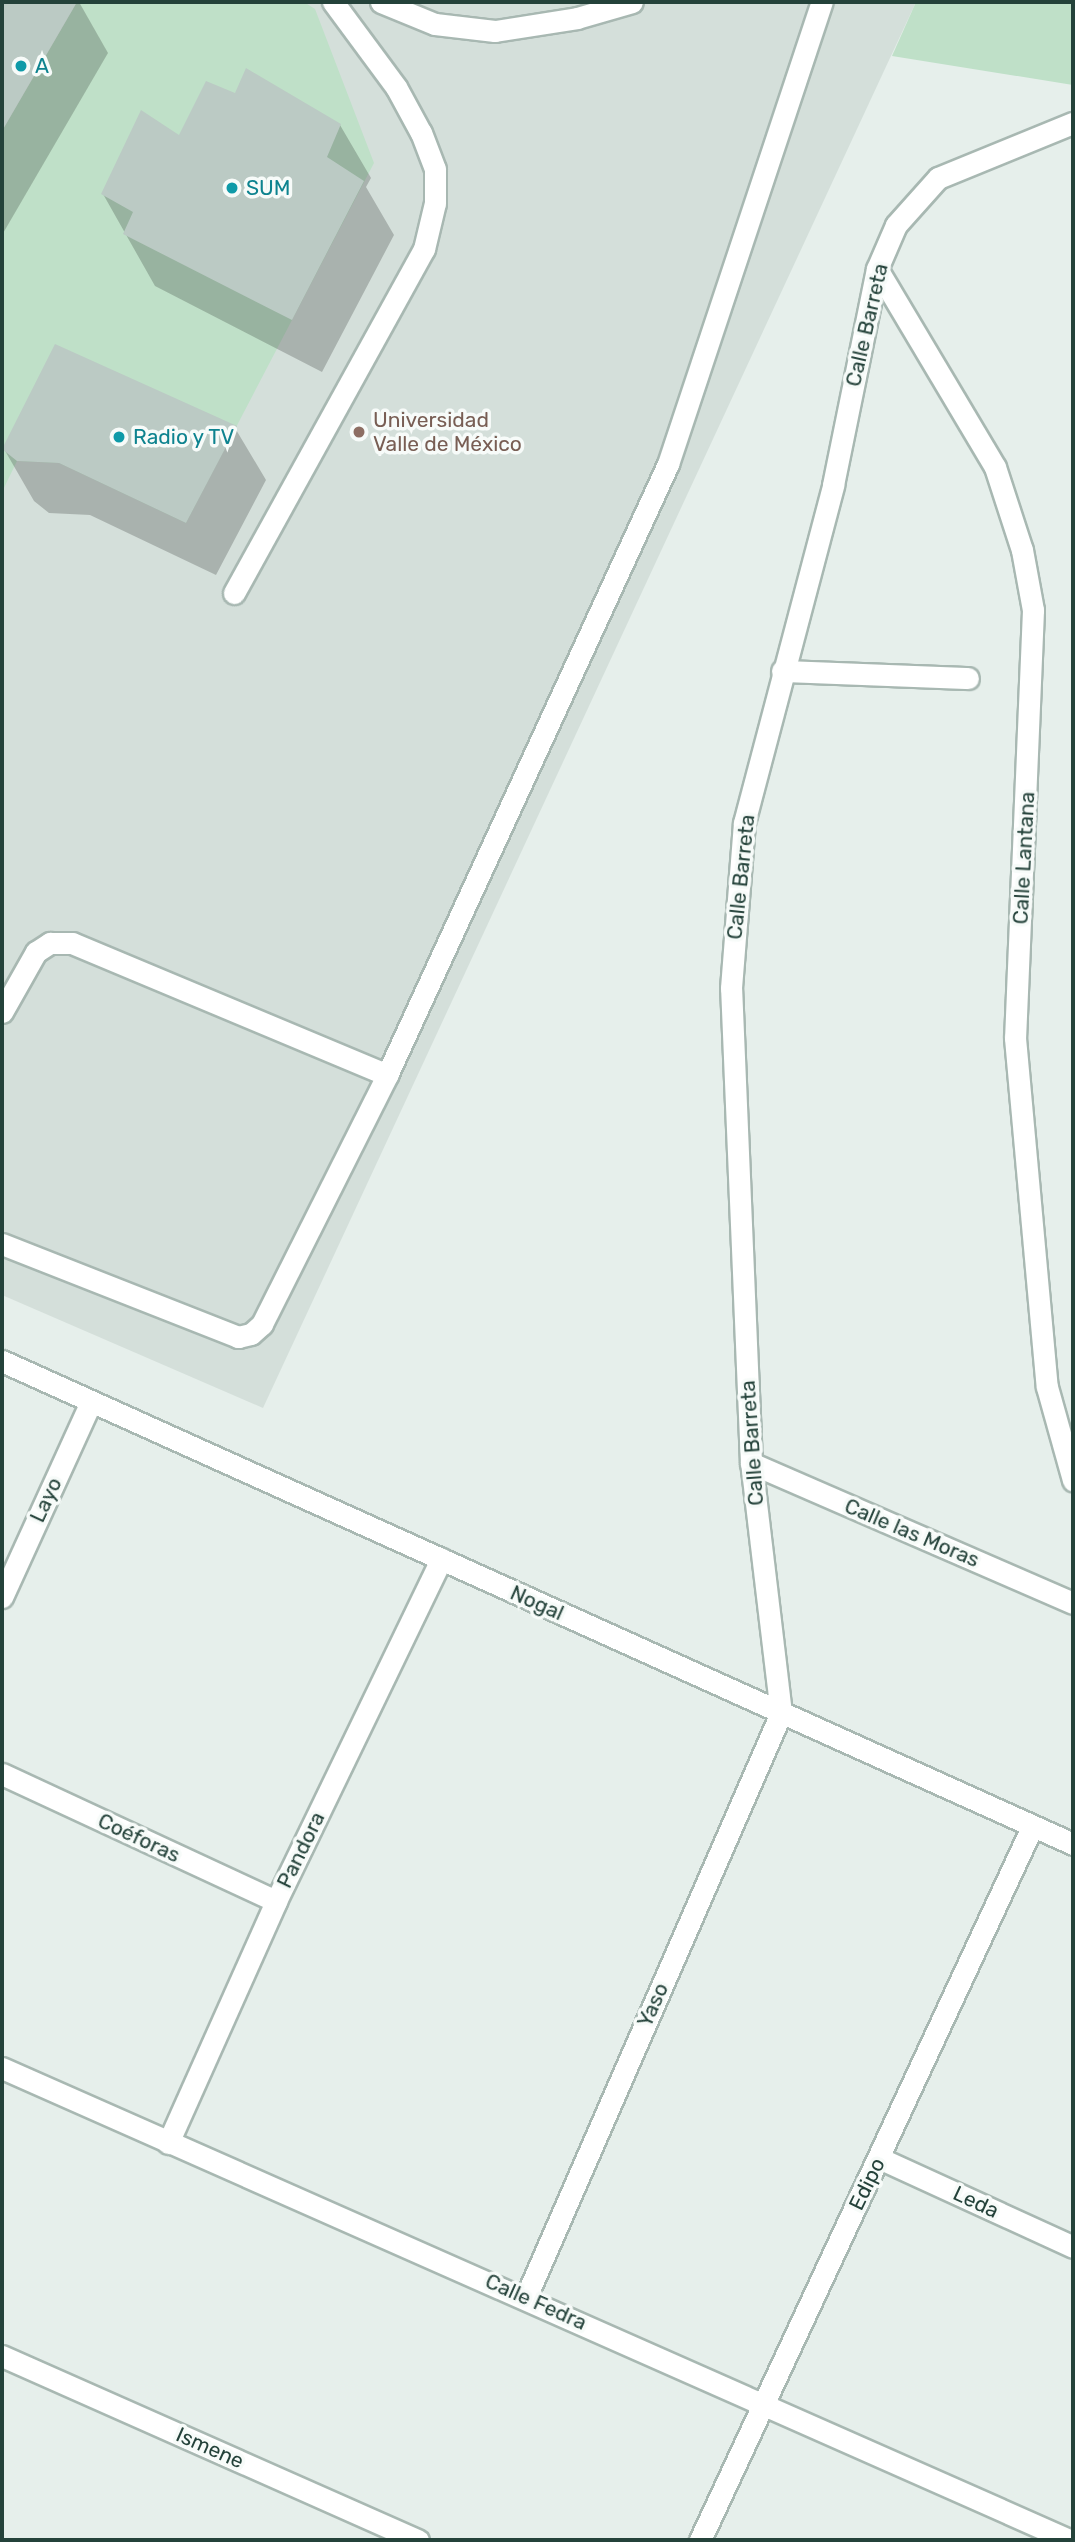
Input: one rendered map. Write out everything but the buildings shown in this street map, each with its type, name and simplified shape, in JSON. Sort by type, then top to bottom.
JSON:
[{"type":"street","points":[[234,593],[424,249],[435,203],[435,169],[421,133],[396,87],[333,2]]},
{"type":"street","points":[[381,2],[435,24],[495,31],[576,18],[632,2]]},
{"type":"street","points":[[2,1244],[237,1337],[251,1334],[270,1310],[387,1074],[667,464],[820,4]]},
{"type":"street","name":"Calle Barreta","points":[[781,1713],[751,1463],[731,988],[744,823],[833,485],[877,269],[896,225],[938,178],[1073,123]]},
{"type":"street","name":"Calle Lantana","points":[[877,269],[995,467],[1022,550],[1033,610],[1015,1038],[1047,1387],[1073,1480]]},
{"type":"street","points":[[782,671],[968,678]]},
{"type":"street","points":[[2,1013],[36,952],[50,943],[72,943],[387,1074]]},
{"type":"street","name":"Nogal","points":[[2,1361],[90,1404],[1073,1844]]},
{"type":"street","name":"Layo","points":[[2,1597],[90,1404]]},
{"type":"street","name":"Calle las Moras","points":[[751,1463],[1073,1603]]},
{"type":"street","name":"Pandora","points":[[168,2143],[276,1901],[441,1559]]},
{"type":"street","name":"Yaso","points":[[526,2298],[781,1713]]},
{"type":"street","name":"Coéforas","points":[[2,1774],[276,1901]]},
{"type":"street","name":"Edipo","points":[[700,2540],[1032,1827]]},
{"type":"street","name":"Calle Fedra","points":[[2,2068],[1069,2540]]},
{"type":"street","name":"Leda","points":[[879,2158],[1073,2247]]},
{"type":"street","name":"Ismene","points":[[2,2356],[418,2540]]},
{"type":"shaded area","name":"Universidad Valle de México","points":[[2,2],[916,2],[263,1408],[2,1295]]},
{"type":"green space","points":[[77,2],[304,2],[315,9],[374,163],[186,523],[59,463],[17,461],[2,492],[2,131]]},
{"type":"green space","points":[[916,2],[1073,2],[1073,85],[892,56]]},
{"type":"place","name":"A","points":[[21,66]]},
{"type":"place","name":"SUM","points":[[232,188]]},
{"type":"place","name":"Universidad Valle de México","points":[[359,432]]},
{"type":"place","name":"Radio y TV","points":[[119,437]]}]
